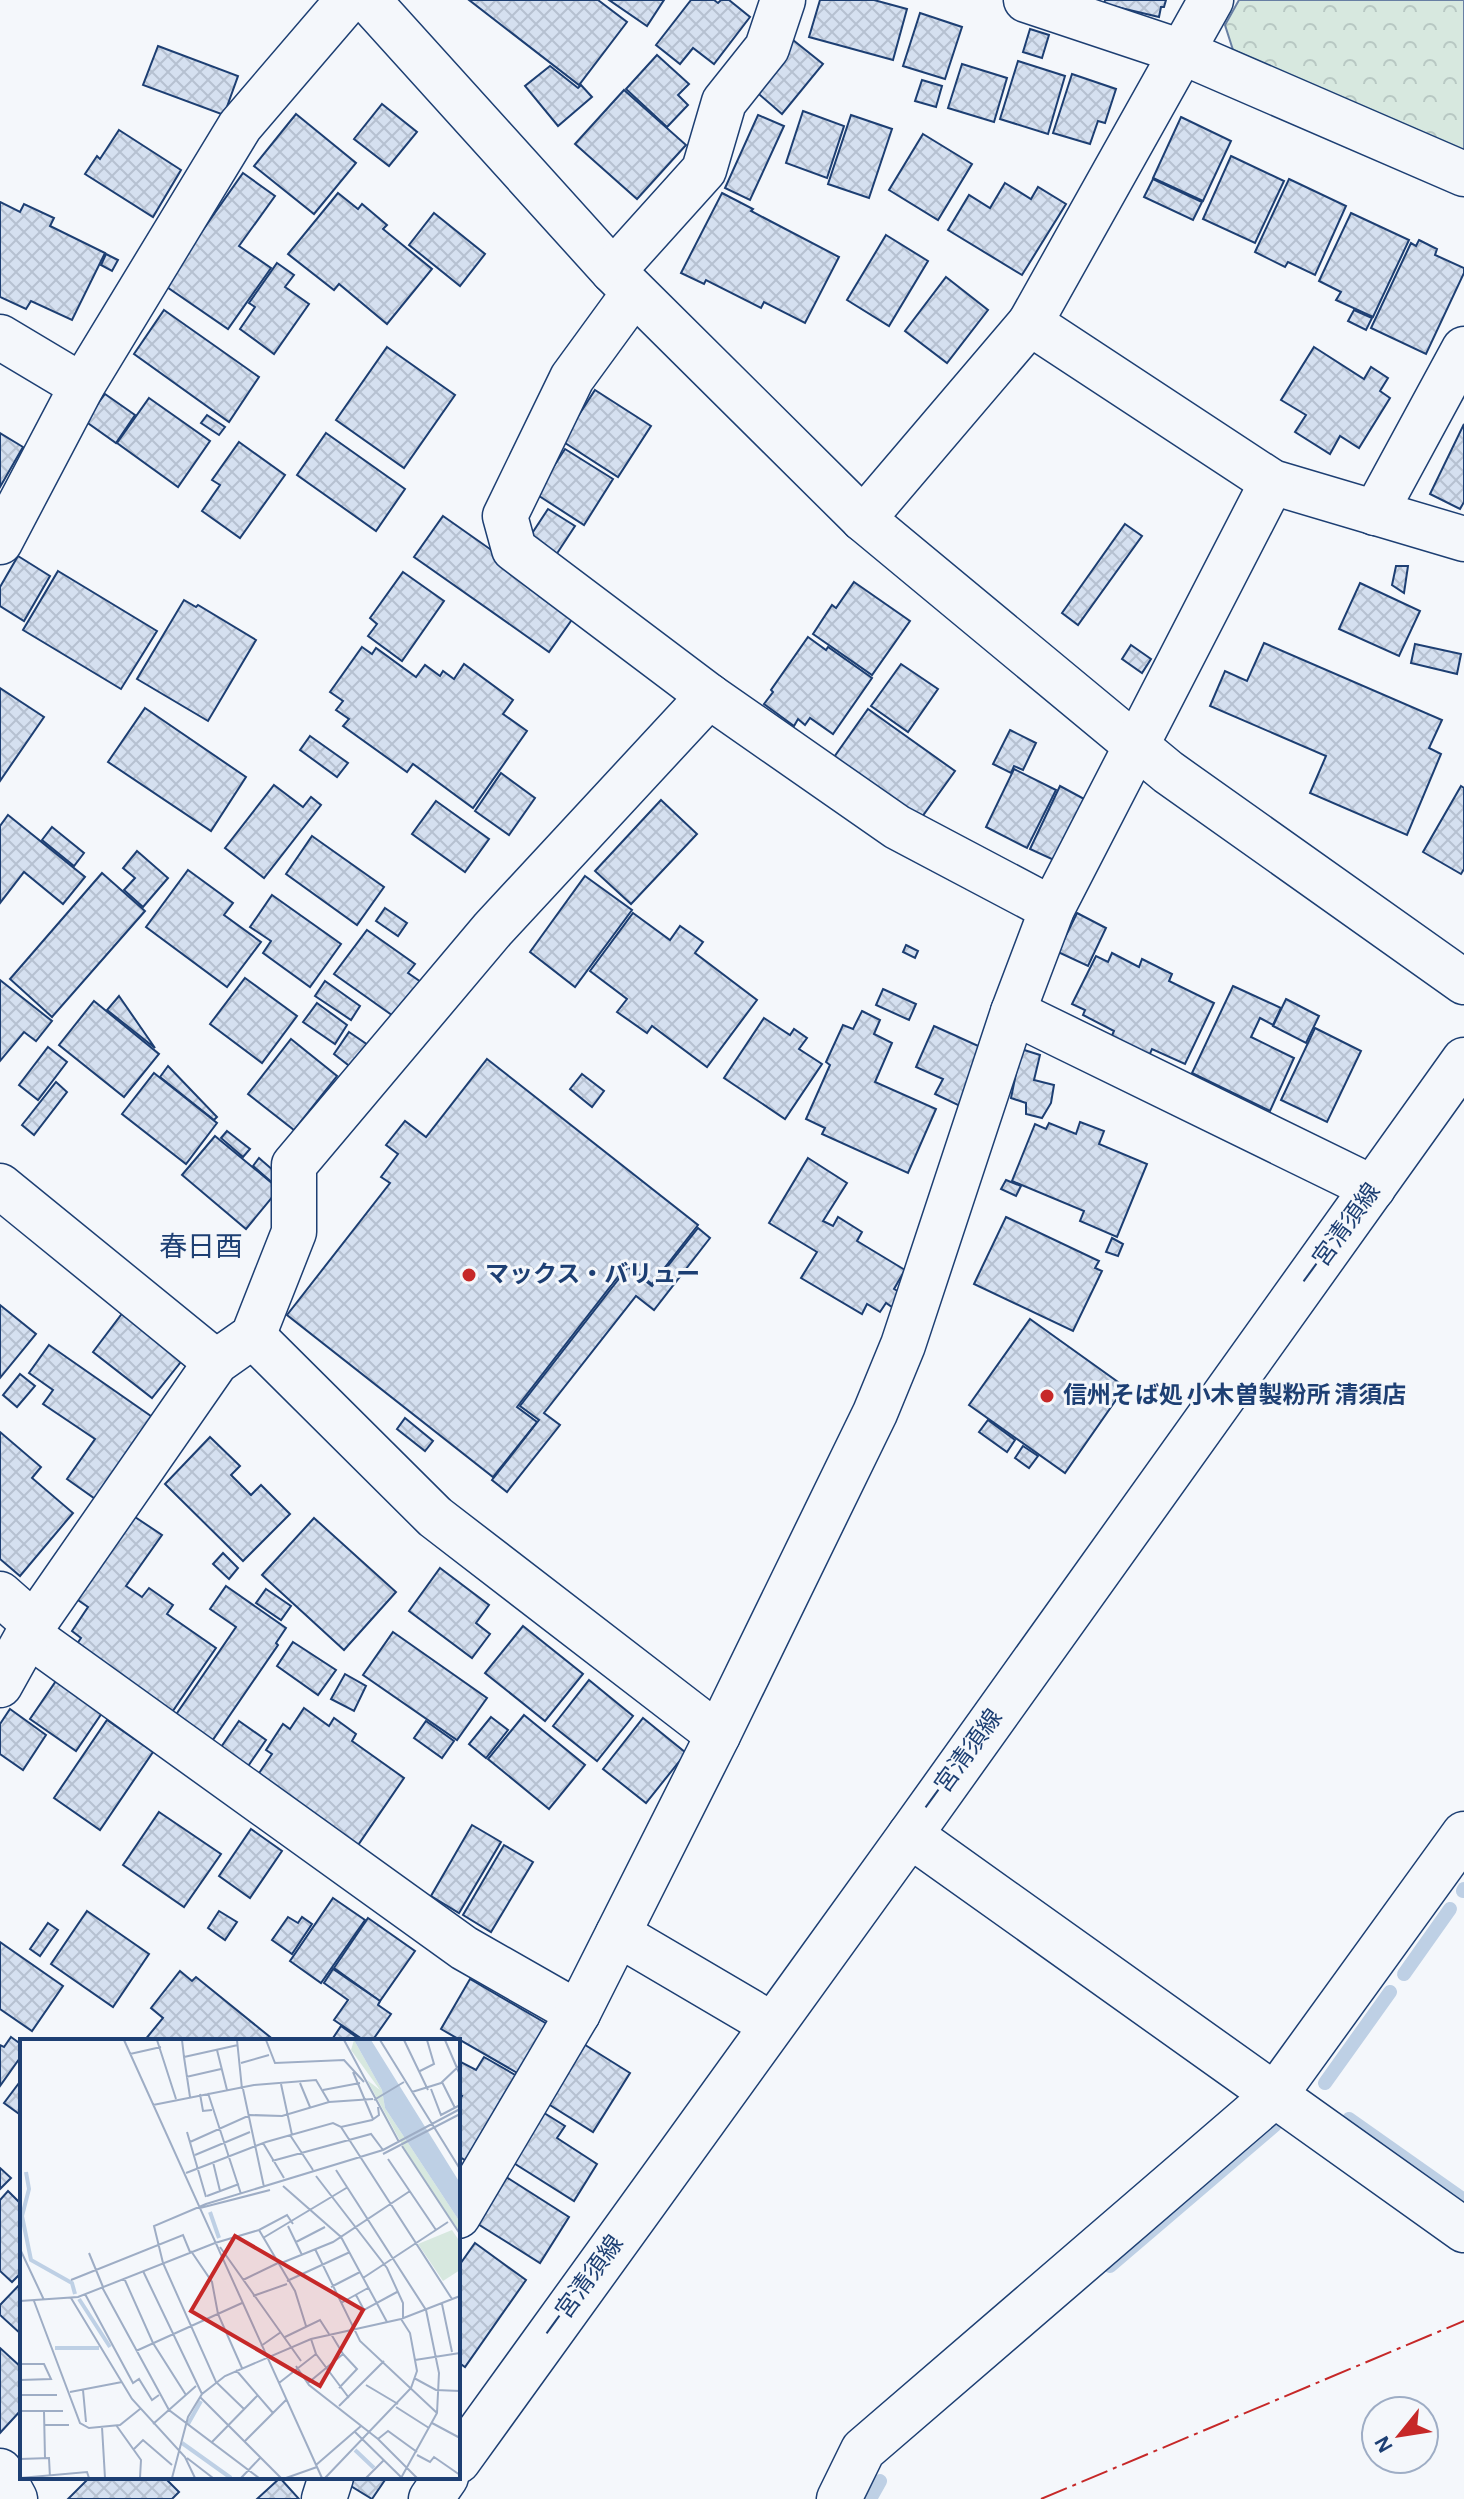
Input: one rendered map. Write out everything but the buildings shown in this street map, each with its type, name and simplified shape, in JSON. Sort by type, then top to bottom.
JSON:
[{"type":"street","points":[[0,542],[82,386],[240,126],[348,0]]},
{"type":"street","points":[[368,0],[624,282],[863,519],[1168,772],[1464,982]]},
{"type":"street","points":[[783,0],[767,48],[724,102],[704,170],[624,282],[572,378],[505,516],[514,549],[709,696],[897,827],[1052,909]]},
{"type":"street","points":[[1026,0],[1182,52],[1464,174]]},
{"type":"street","points":[[863,519],[1030,323],[1211,0]]},
{"type":"street","points":[[1030,323],[1272,482],[1464,539]]},
{"type":"street","points":[[0,337],[82,386]]},
{"type":"street","points":[[1375,513],[1464,349]]},
{"type":"street","points":[[460,2213],[578,2013],[868,1427],[893,1370],[1013,1012],[1052,909],[1272,482]]},
{"type":"street","points":[[0,1685],[32,1630],[216,1362],[253,1336],[294,1232],[294,1165],[493,929],[709,696]]},
{"type":"street","points":[[1013,1012],[1373,1188]]},
{"type":"street","name":"一宮清須線","points":[[460,2458],[1464,1060]]},
{"type":"street","points":[[0,1186],[216,1362]]},
{"type":"street","points":[[253,1336],[435,1517],[718,1735]]},
{"type":"street","points":[[0,1594],[32,1630],[464,1948],[578,2013]]},
{"type":"street","points":[[839,2499],[863,2450],[1275,2095],[1464,1834]]},
{"type":"street","points":[[910,1835],[1464,2230]]},
{"type":"street","points":[[618,1934],[771,2024]]},
{"type":"street","points":[[0,2471],[15,2499]]},
{"type":"street","points":[[324,2499],[330,2479]]},
{"type":"street","points":[[431,2499],[445,2479]]},
{"type":"green space","points":[[1239,0],[1464,0],[1464,152],[1233,50],[1225,25]]},
{"type":"waterway","points":[[1404,1974],[1450,1909]]},
{"type":"waterway","points":[[1325,2083],[1390,1992]]},
{"type":"waterway","points":[[1349,2119],[1464,2200]]},
{"type":"waterway","points":[[1110,2266],[1275,2125]]},
{"type":"waterway","points":[[870,2499],[880,2481]]},
{"type":"power","points":[[1041,2499],[1464,2321]]},
{"type":"place","name":"マックス・バリュー","points":[[469,1275]]},
{"type":"place","name":"信州そば処 小木曽製粉所 清須店","points":[[1047,1396]]},
{"type":"district","name":"春日酉","points":[[201,1248]]}]
